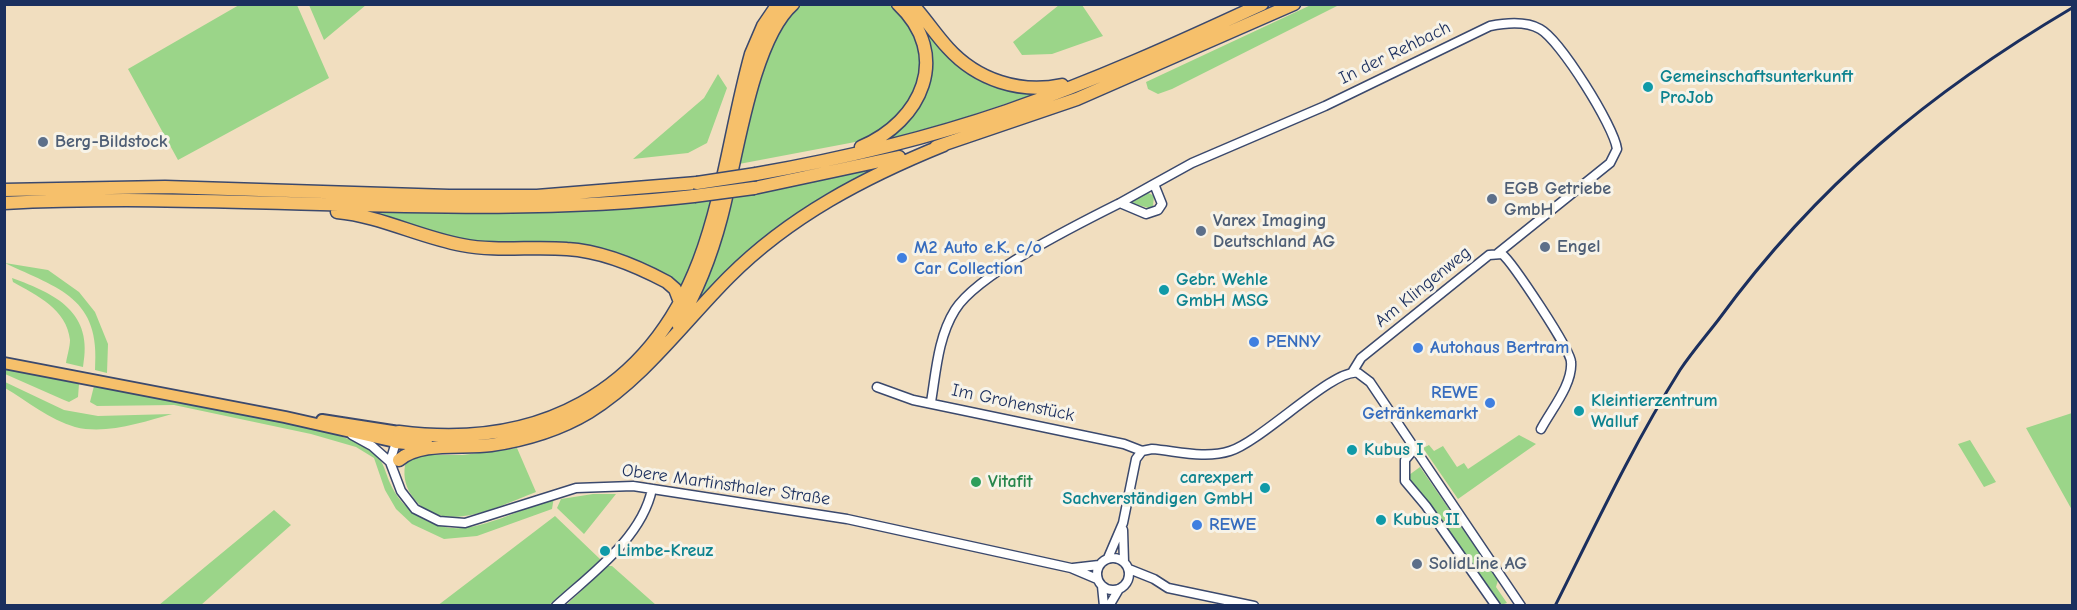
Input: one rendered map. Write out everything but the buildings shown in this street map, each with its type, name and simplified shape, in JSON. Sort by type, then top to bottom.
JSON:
[{"type":"highway","points":[[398,438],[466,437],[509,431],[554,418],[594,396],[628,368],[656,337],[680,302],[694,274],[707,236],[751,54],[763,26],[778,4]]},
{"type":"highway","points":[[665,345],[690,302],[709,260],[764,48],[776,23],[793,4]]},
{"type":"highway","points":[[821,162],[884,137],[903,121],[916,102],[925,70],[923,47],[913,23],[898,4]]},
{"type":"highway","points":[[912,4],[956,56],[973,70],[1003,83],[1046,87],[1115,69]]},
{"type":"highway","points":[[4,190],[186,188],[449,196],[537,196],[697,183],[821,162],[970,123],[1115,69],[1262,4]]},
{"type":"highway","points":[[4,203],[165,200],[515,208],[614,204],[754,188],[849,169],[944,145],[1033,116],[1152,68],[1294,4]]},
{"type":"highway","points":[[394,461],[418,451],[513,441],[572,422],[620,389],[665,345],[729,276],[795,222],[863,181],[944,145]]},
{"type":"highway","points":[[289,203],[304,209],[367,217],[462,245],[501,249],[566,249],[600,254],[668,282],[675,290],[680,302]]},
{"type":"highway","points":[[398,438],[467,447]]},
{"type":"main road","points":[[4,363],[398,438]]},
{"type":"main road","points":[[285,417],[346,432],[398,438]]},
{"type":"street","name":"In der Rehbach","points":[[931,402],[944,337],[955,309],[974,288],[1192,163],[1325,106],[1490,26],[1506,23],[1538,27],[1552,36],[1614,133],[1617,149],[1610,163],[1498,253]]},
{"type":"street","points":[[1120,203],[1146,214],[1158,210],[1161,198],[1154,184]]},
{"type":"street","name":"Am Klingenweg","points":[[1353,371],[1365,355],[1489,255],[1498,253],[1506,258],[1569,353],[1572,363],[1568,381],[1541,429]]},
{"type":"street","points":[[1104,606],[1099,565],[1108,558],[1123,523],[1136,459],[1142,451],[1152,448],[1216,455],[1236,449],[1270,429],[1342,375],[1353,371],[1370,382],[1521,606]]},
{"type":"street","name":"Im Grohenstück","points":[[877,387],[896,396],[1124,444],[1142,451]]},
{"type":"street","points":[[346,432],[394,461]]},
{"type":"street","name":"Obere Martinsthaler Straße","points":[[398,438],[394,461],[396,481],[404,496],[415,510],[432,519],[451,524],[482,518],[576,488],[611,485],[652,489],[847,519],[1071,568],[1100,583]]},
{"type":"street","points":[[1415,448],[1405,460],[1405,482],[1426,506],[1496,606]]},
{"type":"street","points":[[556,606],[620,545],[647,508],[652,489]]},
{"type":"street","points":[[1109,606],[1119,589],[1126,583],[1123,523]]},
{"type":"street","points":[[1108,558],[1116,558],[1126,566],[1149,576],[1168,588],[1254,606]]},
{"type":"street","name":"Obere Martinsthaler Straße","points":[[1071,568],[1099,565]]},
{"type":"street","points":[[1100,583],[1110,590],[1119,589]]},
{"type":"green space","points":[[797,4],[893,4],[901,11],[921,49],[921,79],[911,105],[871,139],[739,164],[761,68],[773,35]]},
{"type":"green space","points":[[1313,4],[1339,5],[1172,89],[1158,94],[1148,89],[1146,82]]},
{"type":"green space","points":[[239,5],[297,5],[329,78],[178,160],[128,69]]},
{"type":"green space","points":[[309,5],[366,5],[324,40]]},
{"type":"green space","points":[[1059,5],[1082,5],[1103,36],[1052,54],[1022,55],[1013,42]]},
{"type":"green space","points":[[917,20],[965,67],[1044,91],[960,119],[886,140],[910,118],[923,97]]},
{"type":"green space","points":[[718,74],[727,88],[707,143],[688,153],[633,159],[704,98]]},
{"type":"green space","points":[[887,163],[844,187],[691,308],[730,203],[736,195]]},
{"type":"green space","points":[[1147,192],[1154,196],[1153,206],[1149,208],[1131,203]]},
{"type":"green space","points":[[714,200],[681,291],[635,262],[447,237],[360,210],[556,212]]},
{"type":"green space","points":[[5,263],[48,270],[79,292],[95,312],[108,344],[107,373],[95,370],[95,346],[91,326],[83,311],[72,299],[43,280]]},
{"type":"green space","points":[[12,278],[57,299],[77,319],[83,332],[85,348],[83,367],[66,363],[70,340],[68,329],[57,311],[13,282]]},
{"type":"green space","points":[[4,368],[79,384],[78,397],[69,402],[5,374]]},
{"type":"green space","points":[[5,382],[64,410],[98,416],[172,414],[112,429],[75,427],[48,415],[5,388]]},
{"type":"green space","points":[[94,386],[280,421],[353,440],[376,453],[394,491],[405,506],[436,525],[471,527],[554,497],[552,509],[477,536],[444,539],[412,524],[396,509],[385,490],[374,458],[356,447],[311,434],[174,405],[97,406],[90,402]]},
{"type":"green space","points":[[2072,413],[2072,510],[2026,428]]},
{"type":"green space","points":[[1519,435],[1536,444],[1458,499],[1423,448],[1429,445],[1434,451],[1443,446],[1457,467],[1464,463],[1468,469]]},
{"type":"green space","points":[[1970,440],[1996,482],[1984,487],[1958,444]]},
{"type":"green space","points":[[517,448],[536,492],[490,510],[457,517],[442,516],[427,511],[409,492],[404,474],[405,465],[416,455],[463,455]]},
{"type":"green space","points":[[1420,467],[1498,580],[1496,587],[1507,603],[1501,605],[1431,505],[1408,483],[1409,475]]},
{"type":"green space","points":[[593,494],[616,494],[584,534],[557,508],[561,499]]},
{"type":"green space","points":[[274,510],[291,525],[201,605],[159,605]]},
{"type":"green space","points":[[555,516],[601,560],[549,605],[437,606]]},
{"type":"green space","points":[[608,566],[612,566],[656,605],[566,605]]},
{"type":"railway","points":[[1555,606],[1615,486],[1663,398],[1689,357],[1756,271],[1836,184],[1879,145],[1971,73],[2072,8]]},
{"type":"place","name":"Gemeinschaftsunterkunft ProJob","points":[[1648,87]]},
{"type":"place","name":"Berg-Bildstock","points":[[43,142]]},
{"type":"place","name":"EGB Getriebe GmbH","points":[[1492,199]]},
{"type":"place","name":"Varex Imaging Deutschland AG","points":[[1201,231]]},
{"type":"place","name":"Engel","points":[[1545,247]]},
{"type":"place","name":"M2 Auto e.K. c/o Car Collection","points":[[902,258]]},
{"type":"place","name":"Gebr. Wehle GmbH MSG","points":[[1164,290]]},
{"type":"place","name":"PENNY","points":[[1254,342]]},
{"type":"place","name":"Autohaus Bertram","points":[[1418,348]]},
{"type":"place","name":"REWE Getränkemarkt","points":[[1490,403]]},
{"type":"place","name":"Kleintierzentrum Walluf","points":[[1579,411]]},
{"type":"place","name":"Kubus I","points":[[1352,450]]},
{"type":"place","name":"Vitafit","points":[[976,482]]},
{"type":"place","name":"carexpert Sachverständigen GmbH","points":[[1265,488]]},
{"type":"place","name":"Kubus II","points":[[1381,520]]},
{"type":"place","name":"REWE","points":[[1197,525]]},
{"type":"place","name":"Limbe-Kreuz","points":[[605,551]]},
{"type":"place","name":"SolidLine AG","points":[[1417,564]]}]
